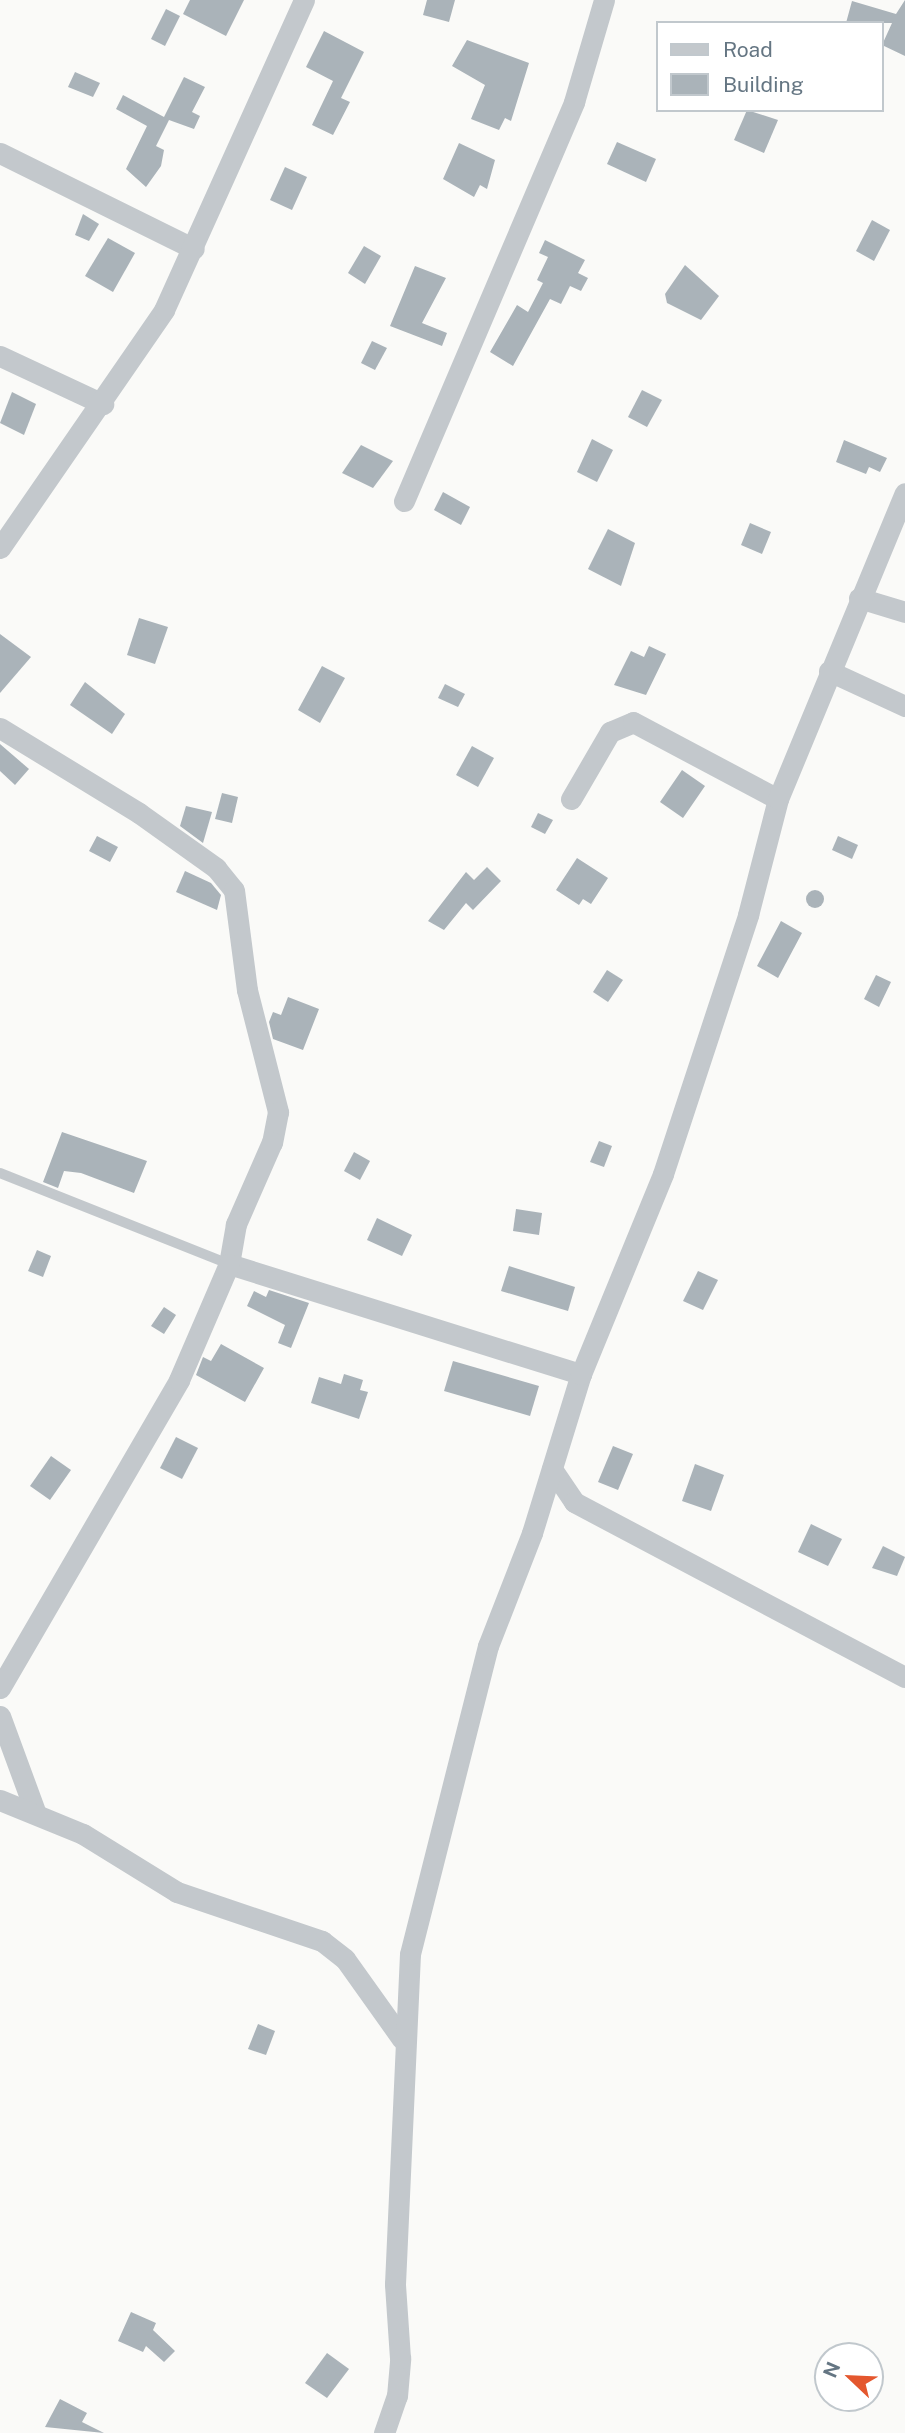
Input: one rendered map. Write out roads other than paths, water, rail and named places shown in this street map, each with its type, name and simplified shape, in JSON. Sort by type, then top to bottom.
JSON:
[{"type":"street","points":[[0,548],[103,404],[194,249],[304,0]]},
{"type":"street","points":[[404,501],[574,102],[604,0]]},
{"type":"street","points":[[0,153],[194,249]]},
{"type":"street","points":[[0,356],[103,404]]},
{"type":"street","points":[[384,2433],[397,2396],[400,2358],[395,2284],[404,2185],[402,2039],[418,1908],[451,1810],[488,1646],[552,1469],[581,1374],[663,1174],[748,915],[778,799],[884,537],[905,493]]},
{"type":"street","points":[[884,537],[905,519]]},
{"type":"street","points":[[859,598],[905,612]]},
{"type":"street","points":[[829,671],[905,706]]},
{"type":"street","points":[[571,799],[610,732],[632,722],[778,799]]},
{"type":"street","points":[[0,727],[139,813],[216,868],[234,890],[247,990],[278,1112],[272,1142],[236,1224],[229,1264],[210,1320],[174,1391],[0,1688]]},
{"type":"street","points":[[229,1264],[581,1374]]},
{"type":"street","points":[[552,1469],[574,1502],[905,1677]]},
{"type":"street","points":[[0,1716],[36,1814]]},
{"type":"street","points":[[0,1800],[83,1834],[177,1892],[322,1941],[345,1959],[402,2039]]},
{"type":"lane","points":[[0,1173],[229,1264]]}]
